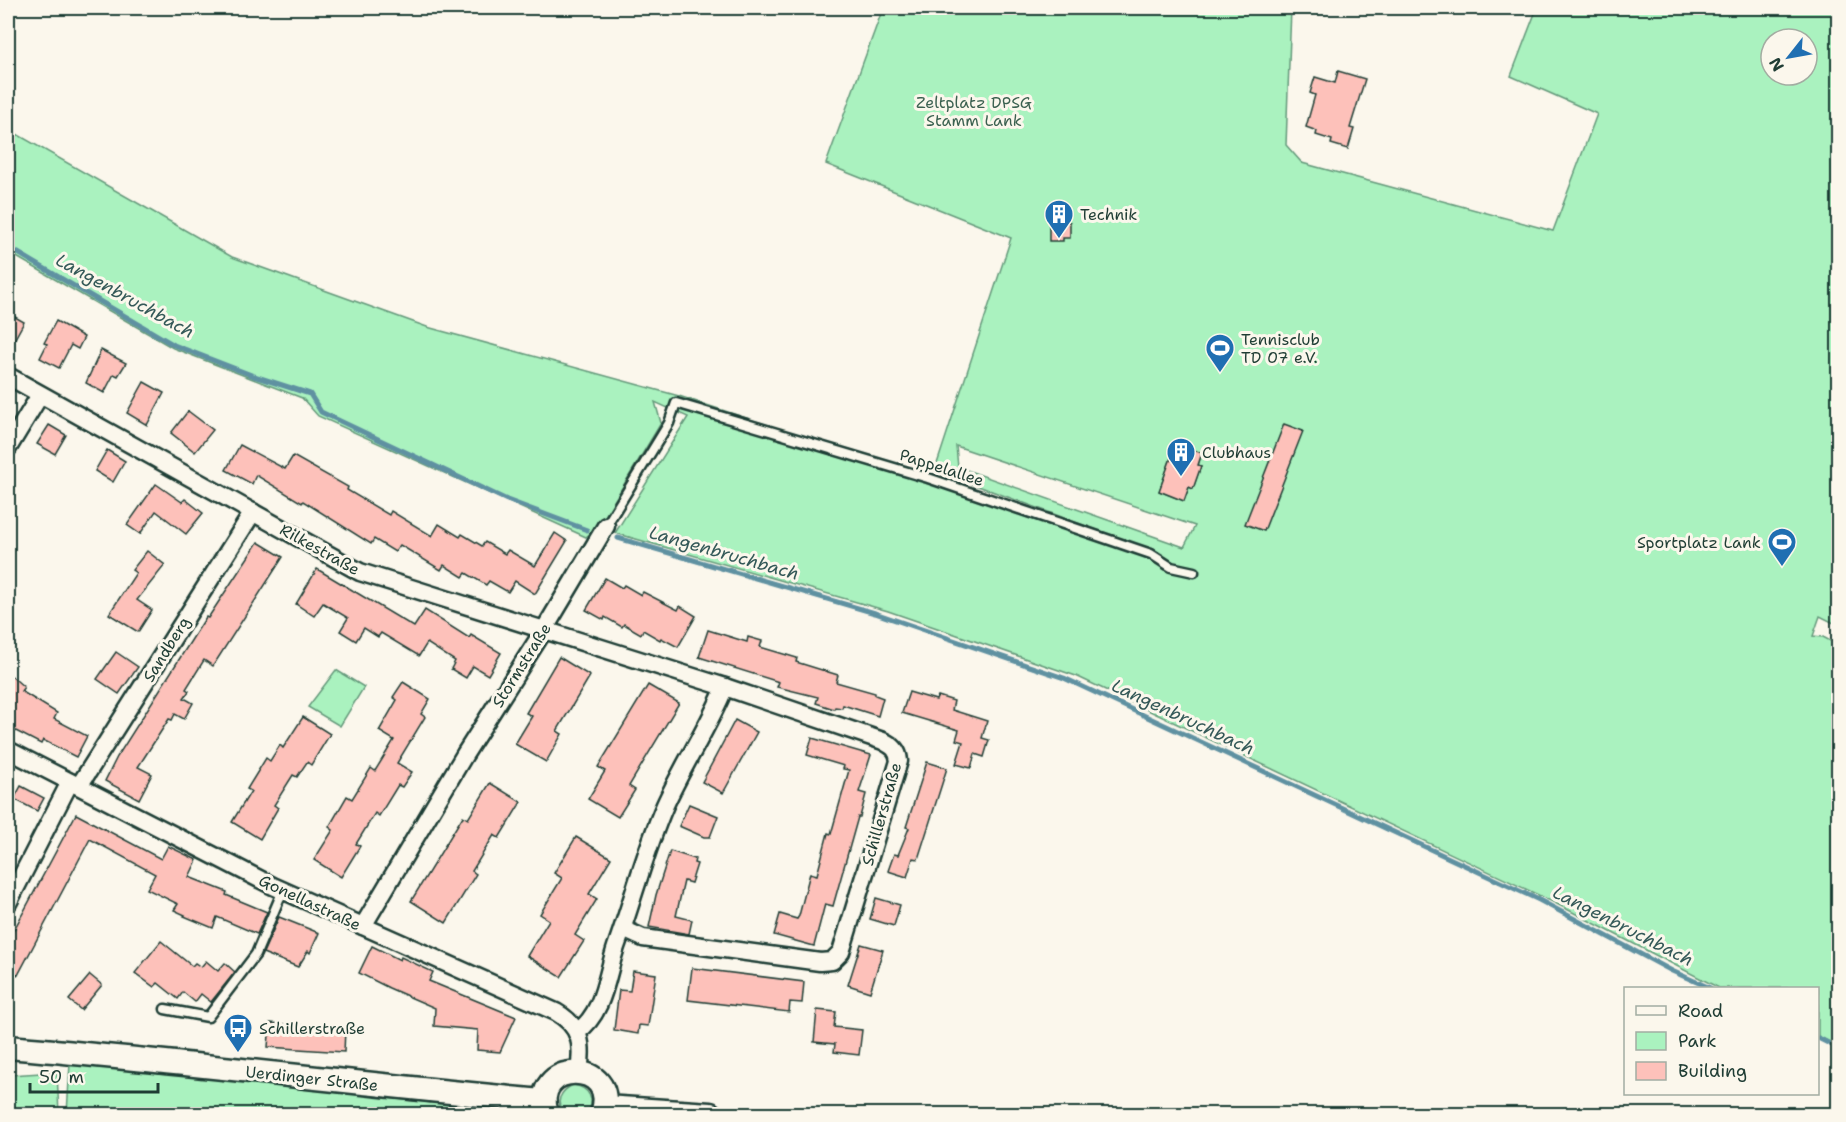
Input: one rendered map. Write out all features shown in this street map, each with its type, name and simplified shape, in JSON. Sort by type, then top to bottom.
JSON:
[{"type":"street","name":"Rilkestraße","points":[[8,376],[360,572],[725,687]]},
{"type":"street","points":[[8,448],[40,394]]},
{"type":"street","name":"Sandberg","points":[[8,903],[75,784],[253,513]]},
{"type":"street","name":"Stormstraße","points":[[363,926],[465,754],[544,630],[606,526]]},
{"type":"street","points":[[710,1114],[604,1111],[604,1095],[599,1084],[591,1076],[579,1072],[581,1058],[577,1032],[588,1025],[599,1006],[610,965],[665,806],[716,709],[725,687]]},
{"type":"street","name":"Schillerstraße","points":[[623,929],[643,938],[820,962],[832,961],[841,952],[898,761],[898,754],[890,744],[883,741],[725,687]]},
{"type":"street","name":"Gonellastraße","points":[[8,750],[196,848],[283,890],[556,1012],[572,1023],[577,1032]]},
{"type":"street","name":"Uerdinger Straße","points":[[8,1047],[96,1054],[546,1108],[546,1091],[552,1082],[569,1072],[579,1072]]},
{"type":"lane","name":"Stormstraße","points":[[606,526],[669,423],[676,403]]},
{"type":"lane","name":"Pappelallee","points":[[676,403],[928,478],[1151,554],[1171,567],[1194,572]]},
{"type":"lane","points":[[165,1008],[208,1017],[256,954],[283,890]]},
{"type":"green space","name":"Zeltplatz DPSG Stamm Lank","points":[[883,8],[1291,8],[1286,145],[1302,163],[1553,231],[1597,114],[1511,76],[1537,8],[1838,8],[1838,625],[1820,616],[1813,636],[1823,637],[1838,645],[1838,1046],[1819,1036],[1819,987],[1717,987],[1553,902],[1076,676],[888,611],[615,533],[688,417],[655,402],[661,423],[599,526],[586,537],[318,416],[302,398],[173,348],[8,252],[8,129],[232,257],[427,327],[679,396],[1159,553],[935,470],[1011,238],[826,164]],"holes":[[[1176,444],[1202,454],[1198,465],[1201,466],[1193,488],[1189,487],[1184,501],[1159,491]],[[956,446],[1195,526],[1184,547],[958,467]]]},
{"type":"green space","points":[[336,670],[364,687],[340,726],[308,707]]},
{"type":"green space","points":[[70,1063],[532,1114],[67,1114]]},
{"type":"green space","points":[[57,1072],[59,1114],[13,1114],[10,1075]]},
{"type":"green space","points":[[573,1085],[579,1086],[590,1095],[591,1104],[586,1114],[565,1114],[560,1106],[562,1094]]},
{"type":"building","points":[[1338,71],[1365,79],[1350,128],[1354,129],[1348,149],[1331,144],[1332,140],[1316,135],[1317,131],[1306,127],[1315,95],[1310,93],[1315,77],[1335,83]]},
{"type":"building","points":[[1049,221],[1070,222],[1070,238],[1063,238],[1063,241],[1049,241]]},
{"type":"building","points":[[8,313],[24,322],[8,351]]},
{"type":"building","points":[[56,321],[84,337],[78,349],[71,345],[59,368],[40,358],[47,344],[44,343]]},
{"type":"building","points":[[101,350],[126,363],[118,376],[114,374],[104,393],[86,383]]},
{"type":"building","points":[[144,382],[164,393],[147,425],[127,413]]},
{"type":"building","points":[[188,411],[213,430],[195,452],[171,433]]},
{"type":"building","points":[[1284,424],[1303,431],[1264,531],[1245,524]]},
{"type":"building","points":[[49,425],[66,435],[55,454],[37,444]]},
{"type":"building","name":"Clubhaus","points":[[1176,444],[1202,453],[1198,465],[1201,466],[1193,489],[1189,487],[1184,501],[1159,491]]},
{"type":"building","points":[[240,445],[285,469],[293,456],[348,487],[347,490],[389,515],[391,511],[432,536],[439,524],[460,537],[462,534],[482,546],[485,542],[505,554],[508,550],[535,566],[555,533],[567,541],[535,594],[515,581],[508,592],[489,581],[486,585],[466,573],[463,577],[444,565],[441,570],[400,545],[395,552],[374,539],[371,544],[303,501],[302,503],[256,475],[252,484],[226,470]]},
{"type":"building","points":[[107,450],[125,461],[113,482],[95,471]]},
{"type":"building","points":[[156,484],[182,502],[185,499],[203,513],[186,534],[156,511],[140,534],[127,525]]},
{"type":"building","points":[[258,542],[283,557],[213,666],[204,660],[186,689],[189,691],[184,698],[193,703],[184,719],[175,714],[172,720],[169,719],[138,767],[152,774],[139,799],[105,781],[117,757],[206,617],[208,618]]},
{"type":"building","points":[[147,551],[165,565],[137,600],[152,610],[138,632],[109,614],[136,573],[132,570]]},
{"type":"building","points":[[317,569],[414,627],[425,610],[469,638],[471,635],[501,653],[488,675],[473,666],[466,678],[451,669],[455,661],[427,643],[419,656],[381,633],[378,637],[364,628],[356,641],[340,631],[348,618],[323,603],[314,616],[296,604]]},
{"type":"building","points":[[605,578],[641,595],[643,592],[678,610],[680,606],[696,616],[678,647],[643,630],[641,634],[624,624],[622,627],[586,610]]},
{"type":"building","points":[[708,630],[747,642],[748,637],[762,641],[760,647],[797,658],[796,662],[838,675],[836,682],[875,693],[883,698],[878,716],[843,705],[842,708],[835,707],[834,709],[816,703],[818,697],[777,687],[779,682],[699,657]]},
{"type":"building","points":[[116,652],[138,667],[119,694],[97,679]]},
{"type":"building","points":[[559,657],[590,676],[557,731],[562,734],[546,762],[515,744],[532,716],[526,713]]},
{"type":"building","points":[[8,673],[24,687],[21,691],[57,713],[54,719],[87,736],[76,757],[43,740],[41,744],[8,727]]},
{"type":"building","points":[[403,682],[430,699],[421,714],[425,717],[397,763],[412,772],[402,787],[398,785],[379,816],[375,813],[356,844],[360,846],[341,877],[314,860],[333,830],[329,827],[347,796],[352,799],[371,768],[375,771],[394,740],[379,731],[397,700],[393,697]]},
{"type":"building","points":[[648,685],[679,703],[629,786],[635,790],[618,817],[588,799],[605,771],[598,767]]},
{"type":"building","points":[[909,692],[936,700],[938,696],[954,701],[952,710],[987,721],[982,738],[989,740],[984,757],[975,754],[971,768],[956,764],[963,742],[956,740],[959,730],[902,713]]},
{"type":"building","points":[[303,717],[330,734],[311,765],[307,762],[297,777],[293,775],[274,805],[278,808],[260,839],[232,822],[251,791],[247,789],[266,758],[270,761],[280,745],[283,748]]},
{"type":"building","points":[[735,720],[757,732],[723,793],[702,782]]},
{"type":"building","points":[[812,738],[871,755],[859,792],[866,794],[860,817],[858,817],[833,906],[825,904],[814,946],[774,935],[780,914],[797,919],[799,916],[810,873],[817,875],[849,770],[843,769],[844,766],[807,755]]},
{"type":"building","points":[[927,762],[947,768],[918,859],[913,858],[907,877],[888,871],[894,854],[898,855],[909,828],[906,827]]},
{"type":"building","points":[[490,783],[521,802],[499,838],[494,835],[472,871],[476,874],[446,923],[411,901],[463,816],[468,819]]},
{"type":"building","points":[[21,786],[44,798],[37,811],[14,799]]},
{"type":"building","points":[[689,804],[718,816],[710,837],[704,837],[679,826]]},
{"type":"building","points":[[76,814],[161,859],[168,846],[197,860],[189,877],[227,892],[226,895],[267,912],[257,934],[217,917],[213,928],[184,916],[174,910],[178,904],[147,889],[155,874],[90,839],[18,975],[8,970],[8,941]]},
{"type":"building","points":[[576,837],[611,858],[589,894],[597,899],[575,935],[584,941],[561,977],[527,956],[549,920],[540,914],[562,878],[554,873]]},
{"type":"building","points":[[670,851],[695,859],[694,863],[697,864],[691,883],[684,881],[676,916],[692,920],[689,934],[649,927]]},
{"type":"building","points":[[876,898],[900,905],[894,926],[870,919]]},
{"type":"building","points":[[279,917],[319,933],[310,953],[308,951],[298,967],[263,953]]},
{"type":"building","points":[[161,941],[192,966],[195,963],[201,967],[206,961],[218,971],[225,963],[235,972],[211,1002],[201,994],[195,1002],[183,992],[178,999],[158,983],[154,987],[135,973]]},
{"type":"building","points":[[861,944],[883,950],[870,992],[848,985]]},
{"type":"building","points":[[372,946],[400,960],[401,957],[433,972],[429,981],[516,1017],[500,1052],[477,1050],[478,1030],[434,1026],[435,1008],[359,973]]},
{"type":"building","points":[[692,968],[804,982],[802,1003],[790,1002],[789,1012],[688,1000]]},
{"type":"building","points":[[633,971],[656,974],[648,1026],[639,1025],[638,1034],[614,1030],[619,990],[630,991]]},
{"type":"building","points":[[90,975],[102,985],[81,1010],[69,1000]]},
{"type":"building","points":[[817,1010],[836,1012],[834,1027],[862,1030],[859,1055],[834,1052],[835,1044],[814,1042]]},
{"type":"building","points":[[270,1023],[345,1029],[344,1052],[268,1047]]},
{"type":"waterway","name":"Langenbruchbach","points":[[8,247],[174,345],[254,376],[310,394],[321,412],[507,500],[587,530]]},
{"type":"waterway","name":"Langenbruchbach","points":[[618,538],[875,613],[1064,678],[1539,900],[1672,971],[1708,987]]},
{"type":"waterway","name":"Langenbruchbach","points":[[1819,1038],[1838,1048]]},
{"type":"place","name":"Technik","points":[[1059,240]]},
{"type":"place","name":"Tennisclub TD 07 e.V.","points":[[1220,374]]},
{"type":"place","name":"Clubhaus","points":[[1181,478]]},
{"type":"place","name":"Sportplatz Lank","points":[[1782,568]]},
{"type":"place","name":"Schillerstraße","points":[[238,1054]]}]
